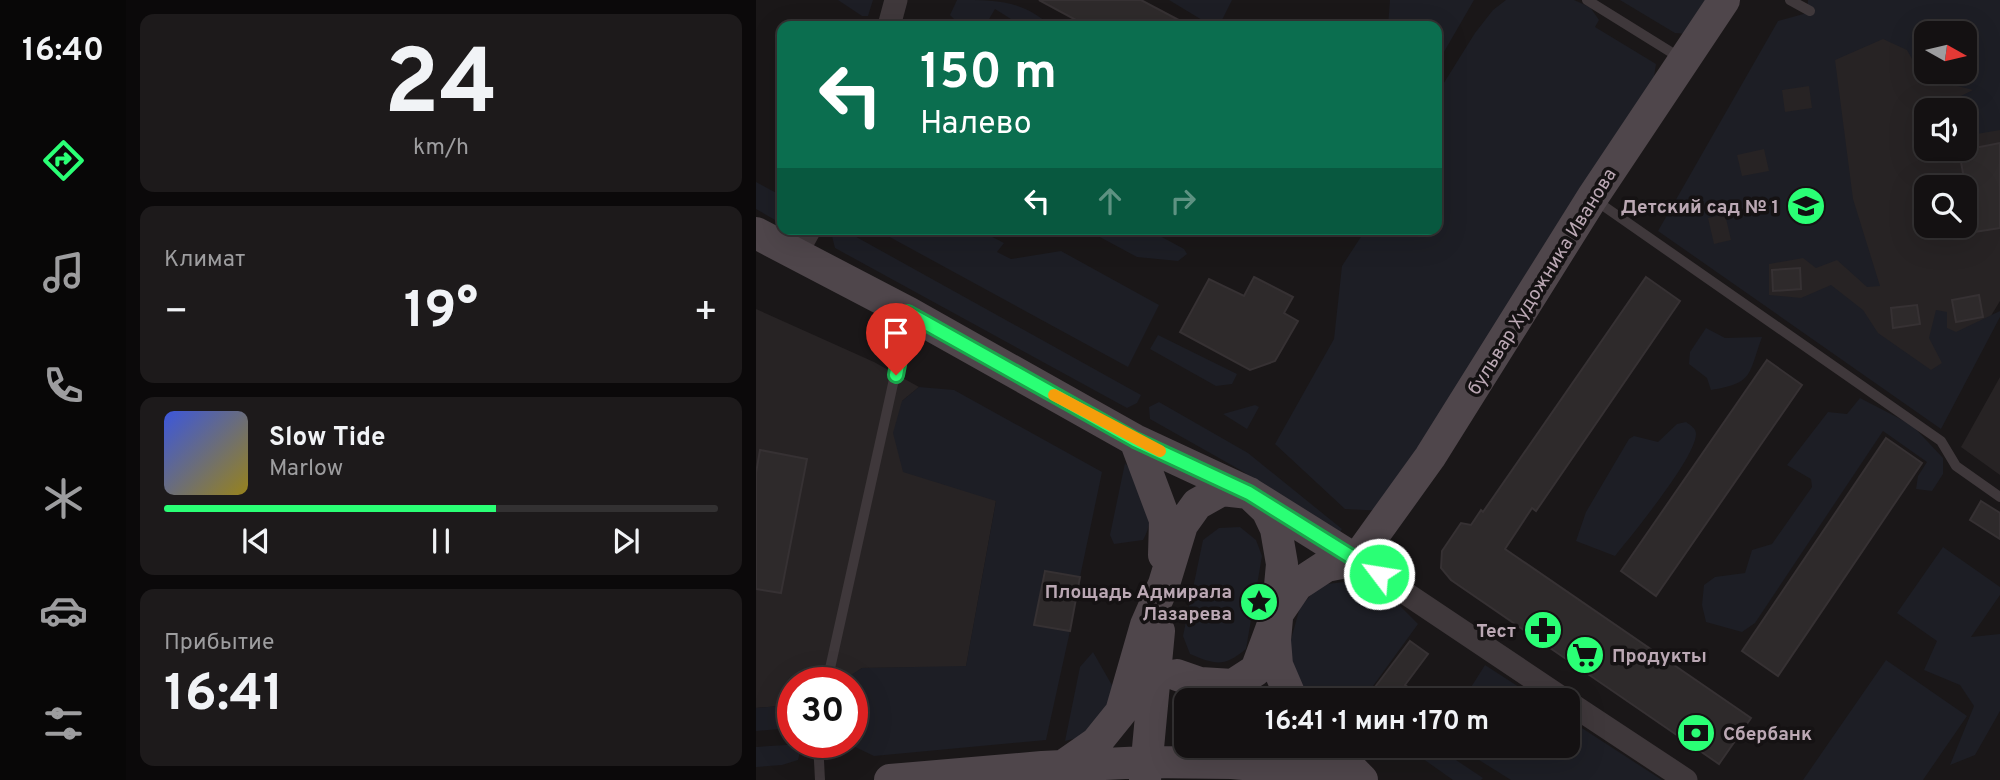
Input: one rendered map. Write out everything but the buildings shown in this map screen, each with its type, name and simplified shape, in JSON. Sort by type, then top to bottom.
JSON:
[{"type":"street","points":[[890,21],[896,0]]},
{"type":"street","name":"бульвар Художника Иванова","points":[[1356,560],[1430,457],[1592,198],[1724,0]]},
{"type":"street","points":[[756,233],[803,242],[908,313],[1135,440],[1249,493],[1356,560],[1547,688]]},
{"type":"street","points":[[1135,440],[1165,520],[1164,584],[1146,771]]},
{"type":"street","points":[[1085,771],[1096,743],[1121,712],[1146,625],[1164,584],[1182,525],[1197,504],[1222,490],[1249,493],[1267,510],[1276,529],[1281,547],[1282,581],[1275,640],[1277,665],[1287,688]]},
{"type":"street","points":[[1164,584],[1182,687],[1200,683],[1253,685],[1276,616],[1297,585],[1326,566],[1356,560]]},
{"type":"street","points":[[1580,710],[1686,780]]},
{"type":"street","points":[[1146,771],[1174,756]]},
{"type":"street","points":[[890,780],[1085,771],[1146,771],[1224,758],[1297,769],[1332,780]]},
{"type":"street","points":[[1341,758],[1362,780]]},
{"type":"lane","points":[[1587,0],[1684,61]]},
{"type":"lane","points":[[1790,0],[1811,11]]},
{"type":"lane","points":[[1592,198],[1941,441],[1956,466],[2000,497]]},
{"type":"lane","points":[[830,667],[908,313]]},
{"type":"lane","points":[[819,758],[820,780]]},
{"type":"shaded area","points":[[838,0],[873,0],[868,16],[862,16]]},
{"type":"shaded area","points":[[957,0],[984,0],[1019,6],[1045,21],[1014,21],[995,9],[988,21],[956,21],[950,15]]},
{"type":"shaded area","points":[[1169,0],[1232,0],[1222,21],[1204,21]]},
{"type":"shaded area","points":[[1390,0],[1474,0],[1442,55],[1442,21],[1388,21]]},
{"type":"shaded area","points":[[1506,0],[1574,0],[1590,7],[1599,20],[1595,27],[1656,64],[1652,90],[1384,511],[1345,509],[1275,444],[1334,339],[1342,266],[1362,235],[1442,235],[1442,86],[1475,33],[1493,10]]},
{"type":"shaded area","points":[[1620,0],[1710,0],[1688,34],[1675,33]]},
{"type":"shaded area","points":[[1808,0],[2000,0],[2000,130],[1977,134],[1977,98],[1957,98],[1973,90],[1950,84],[1978,84],[1978,21],[1914,21],[1914,63],[1907,50],[1883,39],[1835,60],[1853,199],[1880,286],[1867,287],[1837,260],[1816,268],[1803,258],[1769,264],[1769,295],[1801,298],[1831,285],[1863,310],[1878,333],[1931,370],[1942,363],[1929,338],[1936,310],[1947,312],[1947,328],[1956,332],[2000,311],[2000,317],[1941,429],[1658,231],[1778,21],[1807,13]],"holes":[[[1809,86],[1812,108],[1785,112],[1782,90]],[[1764,149],[1769,171],[1742,176],[1737,155]],[[1725,214],[1731,240],[1714,244],[1708,218]]]},
{"type":"shaded area","name":"Детский сад № 1","points":[[1818,0],[2000,0],[2000,301],[1934,409],[1671,228]]},
{"type":"shaded area","points":[[756,182],[777,193],[777,221],[756,209]]},
{"type":"shaded area","points":[[853,235],[1141,395],[1137,403],[1127,408],[835,248],[832,236]]},
{"type":"shaded area","points":[[886,235],[989,235],[1004,243],[997,252],[1011,259],[1061,251],[1159,305],[1128,367]]},
{"type":"shaded area","points":[[1096,235],[1158,235],[1184,249],[1187,254],[1178,261],[1137,257]]},
{"type":"shaded area","points":[[756,309],[874,362],[919,387],[902,401],[996,501],[966,667],[777,667],[777,706],[756,708]]},
{"type":"shaded area","points":[[1706,328],[1725,338],[1762,337],[1751,369],[1742,380],[1711,390],[1707,378],[1689,364],[1690,352]]},
{"type":"shaded area","points":[[1158,335],[1237,374],[1232,384],[1216,386],[1150,349]]},
{"type":"shaded area","points":[[2000,377],[2000,475],[1961,447]]},
{"type":"shaded area","points":[[919,387],[954,390],[1102,472],[1080,577],[1044,571],[1034,624],[1070,631],[1046,740],[874,756],[868,753],[868,668],[966,666],[996,501],[903,472],[893,433],[902,401]]},
{"type":"shaded area","points":[[1860,398],[1912,425],[1943,458],[1943,474],[1932,491],[1916,489],[1918,476],[1927,462],[1883,431],[1755,623],[1742,632],[1706,622],[1702,605],[1704,585],[1715,577],[1745,573],[1752,550],[1772,544],[1812,487],[1811,479],[1787,465],[1828,412],[1847,414]]},
{"type":"shaded area","points":[[1159,402],[1248,453],[1342,529],[1338,535],[1242,471],[1150,419],[1149,407]]},
{"type":"shaded area","points":[[1255,405],[1259,407],[1247,429],[1223,414]]},
{"type":"shaded area","points":[[1686,422],[1694,428],[1696,434],[1686,460],[1662,496],[1615,556],[1576,541],[1586,512],[1629,439],[1634,436],[1658,442],[1677,424]]},
{"type":"shaded area","points":[[1125,463],[1144,489],[1150,518],[1143,540],[1114,544],[1110,535]]},
{"type":"shaded area","points":[[1240,527],[1256,540],[1262,556],[1246,649],[1232,659],[1213,662],[1190,654],[1183,636],[1203,540],[1219,528]]},
{"type":"shaded area","points":[[1943,547],[2000,587],[2000,595],[1971,637],[2000,634],[2000,711],[1975,755],[1950,765],[1974,706],[1960,685],[1924,670],[1937,641],[1897,613]]},
{"type":"shaded area","points":[[1359,580],[1388,594],[1418,624],[1372,688],[1303,688],[1287,654],[1300,607],[1320,585]]},
{"type":"shaded area","points":[[1093,652],[1113,687],[1112,704],[1089,735],[1065,741],[1080,667]]},
{"type":"shaded area","points":[[1886,660],[1967,716],[1923,780],[1803,780]]},
{"type":"shaded area","points":[[1485,665],[1520,688],[1471,688]]},
{"type":"shaded area","points":[[777,706],[777,729],[756,731],[756,708]]},
{"type":"shaded area","points":[[1580,727],[1662,780],[1511,780],[1479,760],[1580,758]]},
{"type":"shaded area","points":[[777,746],[777,758],[798,760],[782,765],[756,767],[756,747]]},
{"type":"shaded area","points":[[1422,758],[1453,758],[1483,778],[1453,780]]},
{"type":"slow traffic","points":[[1054,395],[1160,451]]},
{"type":"place","name":"Детский сад № 1","points":[[1806,206]]},
{"type":"place","name":"Площадь Адмирала Лазарева","points":[[1259,602]]},
{"type":"place","name":"Тест","points":[[1543,630]]},
{"type":"place","name":"Продукты","points":[[1585,655]]},
{"type":"place","name":"Сбербанк","points":[[1696,733]]},
{"type":"route","points":[[896,375],[908,313],[1135,440],[1249,493],[1379,574]]}]
